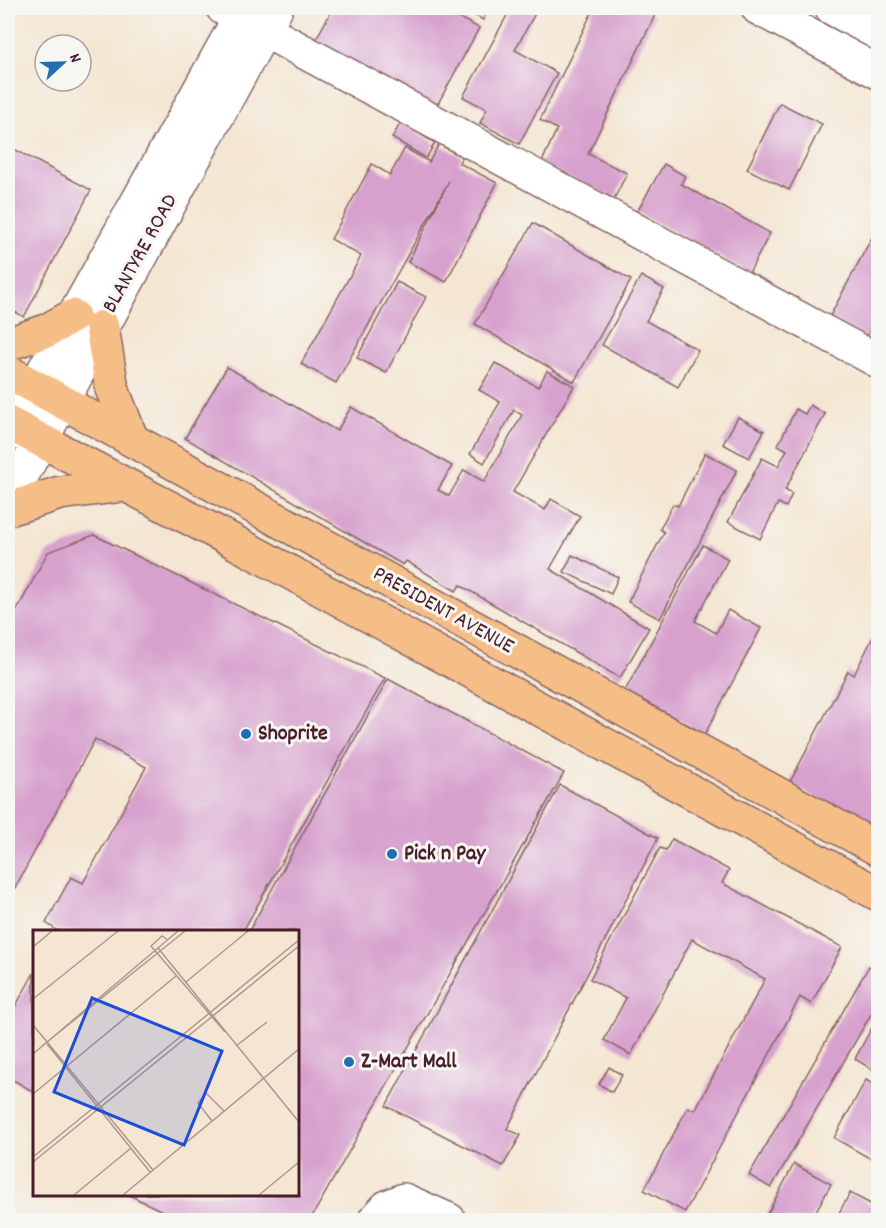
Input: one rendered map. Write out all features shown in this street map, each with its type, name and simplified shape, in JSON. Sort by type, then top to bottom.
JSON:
[{"type":"main road","points":[[8,344],[46,331],[87,322],[132,440]]},
{"type":"main road","name":"PRESIDENT AVENUE","points":[[34,387],[879,849]]},
{"type":"main road","name":"PRESIDENT AVENUE","points":[[9,428],[41,441],[229,538],[879,894]]},
{"type":"main road","points":[[8,509],[60,493],[124,485]]},
{"type":"street","points":[[758,8],[870,68],[878,32],[832,8]]},
{"type":"street","points":[[249,14],[879,361]]},
{"type":"street","name":"BLANTYRE ROAD","points":[[9,428],[34,387],[87,322],[249,14]]},
{"type":"street","name":"BLANTYRE ROAD","points":[[8,501],[41,441],[34,387]]},
{"type":"street","points":[[375,1221],[387,1208],[404,1200],[449,1221]]},
{"type":"building","points":[[333,8],[440,8],[479,28],[435,109],[314,43]]},
{"type":"building","points":[[461,8],[489,8],[483,20]]},
{"type":"building","points":[[511,8],[538,8],[515,50],[557,73],[519,144],[480,123],[487,109],[463,97]]},
{"type":"building","points":[[594,8],[640,8],[655,15],[588,154],[627,173],[614,199],[541,164],[557,129],[540,120]]},
{"type":"building","points":[[780,103],[822,124],[789,190],[747,169]]},
{"type":"building","points":[[401,122],[435,143],[426,158],[392,138]]},
{"type":"building","points":[[439,144],[462,157],[459,163],[497,183],[446,282],[408,262],[449,181],[336,383],[301,364],[361,256],[331,239],[372,164],[390,175],[405,148],[429,162]]},
{"type":"building","points":[[8,146],[91,190],[24,317],[8,308]]},
{"type":"building","points":[[664,164],[685,176],[681,184],[770,233],[749,273],[637,212]]},
{"type":"building","points":[[533,223],[631,280],[574,382],[475,324]]},
{"type":"building","points":[[878,226],[878,314],[866,338],[829,318]]},
{"type":"building","points":[[641,276],[664,289],[646,321],[698,350],[678,387],[602,345]]},
{"type":"building","points":[[397,282],[426,297],[386,373],[357,358]]},
{"type":"building","points":[[495,363],[538,387],[547,371],[574,386],[513,492],[545,510],[551,499],[580,516],[550,569],[649,628],[620,678],[460,585],[456,591],[406,561],[403,565],[185,438],[227,367],[337,431],[351,407],[452,466],[438,490],[449,496],[464,470],[484,482],[522,415],[514,410],[484,463],[470,454],[500,402],[479,390]]},
{"type":"building","points":[[810,405],[825,414],[785,490],[792,494],[786,507],[778,503],[760,539],[728,522],[762,458],[778,466],[787,450],[778,445],[796,409],[805,414]]},
{"type":"building","points":[[738,417],[764,431],[749,458],[723,444]]},
{"type":"building","points":[[705,453],[737,470],[660,619],[628,602],[664,532],[660,529],[673,504],[678,506]]},
{"type":"building","points":[[94,535],[385,678],[244,930],[56,930],[46,923],[71,877],[83,883],[146,767],[95,739],[15,888],[8,884],[8,627],[48,552]]},
{"type":"building","points":[[703,545],[728,559],[695,621],[716,633],[728,610],[761,628],[705,734],[625,691]]},
{"type":"building","points":[[572,555],[618,577],[611,594],[564,572]]},
{"type":"building","points":[[878,627],[878,831],[789,784],[848,671],[854,675]]},
{"type":"building","name":"Z-Mart Mall","points":[[388,679],[564,773],[310,1220],[181,1220],[129,1195],[298,1195],[298,930],[250,930]]},
{"type":"building","points":[[560,785],[658,838],[507,1129],[521,1135],[503,1166],[386,1106]]},
{"type":"building","points":[[672,839],[729,870],[722,883],[842,947],[811,1004],[800,997],[685,1212],[644,1190],[688,1107],[695,1110],[765,979],[692,939],[631,1055],[604,1040],[626,998],[590,979],[660,848],[666,850]]},
{"type":"building","points":[[869,966],[878,972],[878,1002],[771,1188],[749,1175]]},
{"type":"building","points":[[33,975],[33,1091],[8,1077],[8,1020]]},
{"type":"building","points":[[878,1016],[878,1073],[855,1059]]},
{"type":"building","points":[[609,1067],[622,1075],[612,1092],[599,1084]]},
{"type":"building","points":[[866,1080],[878,1087],[878,1163],[834,1138]]},
{"type":"building","points":[[794,1164],[831,1184],[811,1220],[764,1220]]},
{"type":"building","points":[[850,1193],[878,1208],[878,1220],[835,1220]]},
{"type":"place","name":"Shoprite","points":[[246,734]]},
{"type":"place","name":"Pick n Pay","points":[[392,854]]},
{"type":"place","name":"Z-Mart Mall","points":[[349,1062]]}]
